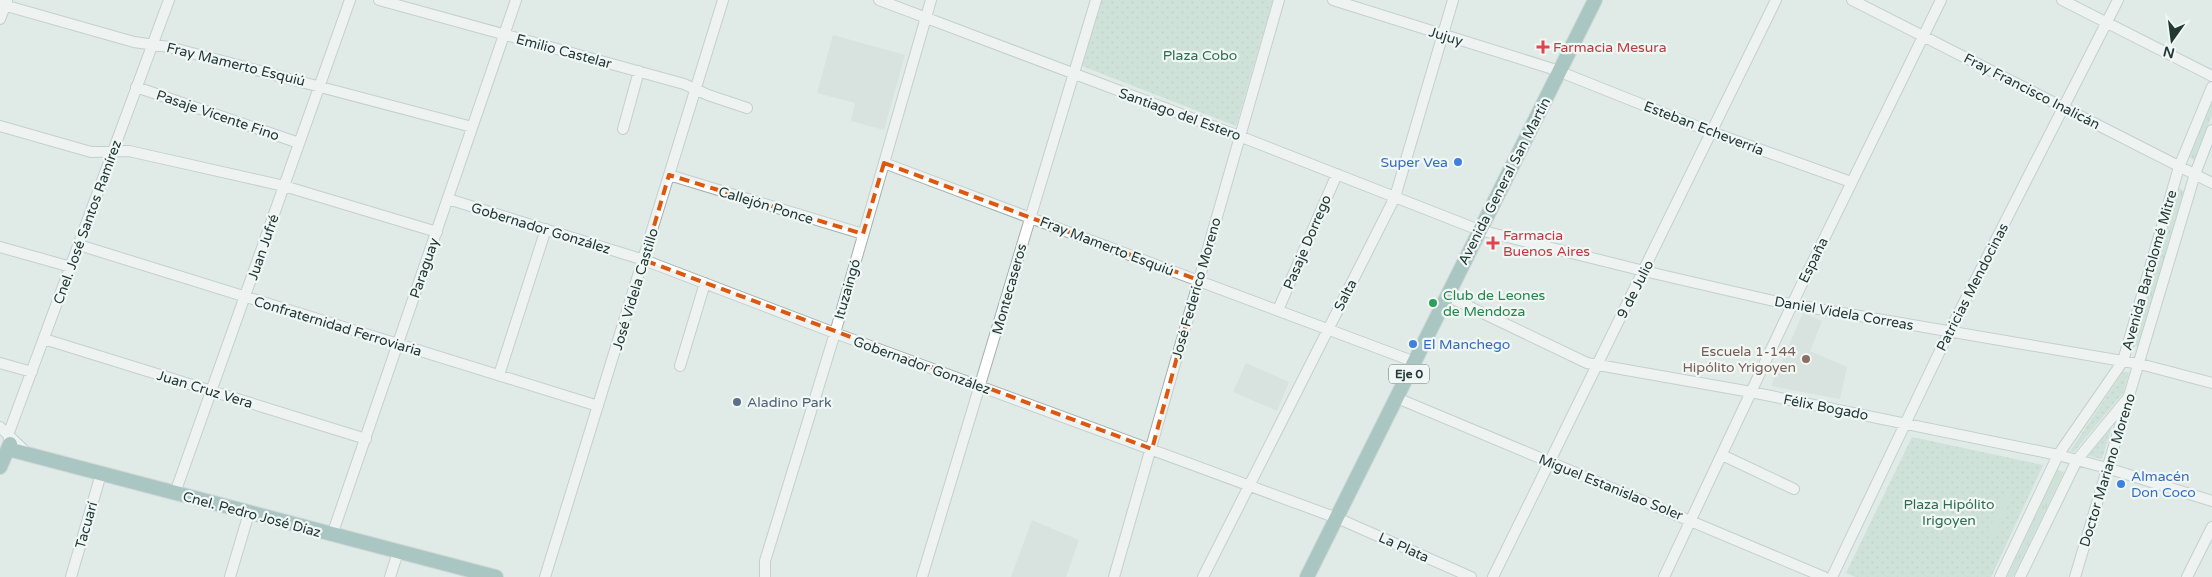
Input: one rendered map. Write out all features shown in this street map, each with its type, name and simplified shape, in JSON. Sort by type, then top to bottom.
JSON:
[{"type":"main road","name":"Avenida General San Martín","points":[[1308,577],[1595,0]]},
{"type":"main road","name":"Cnel. Pedro José Díaz","points":[[7,442],[29,455],[496,577]]},
{"type":"main road","points":[[0,467],[7,442]]},
{"type":"street","name":"Cnel. José Santos Ramírez","points":[[7,442],[169,0]]},
{"type":"street","name":"Juan Jufré","points":[[175,493],[350,0]]},
{"type":"street","name":"Emilio Castelar","points":[[379,0],[639,71],[747,108]]},
{"type":"street","name":"Paraguay","points":[[332,535],[516,0]]},
{"type":"street","name":"José Videla Castillo","points":[[545,577],[723,0]]},
{"type":"street","name":"Santiago del Estero","points":[[879,0],[1238,136],[1479,230]]},
{"type":"street","name":"Ituzaingó","points":[[765,577],[765,561],[835,333],[931,0]]},
{"type":"street","name":"Montecaseros","points":[[922,577],[1096,0]]},
{"type":"street","name":"José Federico Moreno","points":[[1114,577],[1152,449],[1238,136],[1279,0]]},
{"type":"street","name":"Jujuy","points":[[1333,0],[1559,72]]},
{"type":"street","name":"Salta","points":[[1203,577],[1395,197],[1453,0]]},
{"type":"street","name":"9 de Julio","points":[[1493,577],[1776,0]]},
{"type":"street","name":"España","points":[[1664,577],[1851,182],[1922,35],[1941,0]]},
{"type":"street","points":[[2062,0],[2212,76]]},
{"type":"street","name":"Patricias Mendocinas","points":[[1832,577],[1904,422],[2118,0]]},
{"type":"street","name":"Fray Francisco Inalicán","points":[[1855,1],[2179,167],[2212,182]]},
{"type":"street","name":"Fray Mamerto Esquiú","points":[[4,3],[134,42],[152,44],[320,85],[472,127]]},
{"type":"street","points":[[0,19],[4,3]]},
{"type":"street","points":[[623,129],[639,71]]},
{"type":"street","name":"Esteban Echeverría","points":[[1559,72],[1712,132],[1851,182]]},
{"type":"street","name":"Pasaje Vicente Fino","points":[[136,87],[299,143]]},
{"type":"street","name":"Avenida Bartolomé Mitre","points":[[2000,577],[2058,455],[2123,361],[2179,167],[2212,87]]},
{"type":"street","points":[[0,126],[91,152],[129,151],[284,186],[437,232]]},
{"type":"street","name":"Avenida Bartolomé Mitre","points":[[2140,364],[2195,174],[2212,130]]},
{"type":"street","name":"Fray Mamerto Esquiú","points":[[884,163],[1415,362]]},
{"type":"street","name":"Pasaje Dorrego","points":[[1278,310],[1336,174]]},
{"type":"street","name":"Callejón Ponce","points":[[669,175],[863,234]]},
{"type":"street","name":"Gobernador González","points":[[448,199],[644,260],[835,333],[1337,518]]},
{"type":"street","points":[[499,375],[546,229]]},
{"type":"street","name":"Daniel Videla Correas","points":[[1479,230],[1792,305],[2140,364],[2212,383]]},
{"type":"street","name":"Confraternidad Ferroviaria","points":[[79,245],[598,406]]},
{"type":"street","points":[[0,247],[71,267]]},
{"type":"street","points":[[680,366],[705,284]]},
{"type":"street","name":"Félix Bogado","points":[[1447,296],[1587,363],[1751,392],[2058,455],[2107,468],[2212,501]]},
{"type":"street","name":"Juan Cruz Vera","points":[[44,339],[366,438]]},
{"type":"street","points":[[0,363],[32,372]]},
{"type":"street","name":"Doctor Mariano Moreno","points":[[2075,577],[2140,364]]},
{"type":"street","points":[[2020,577],[2077,460],[2130,395]]},
{"type":"street","name":"Miguel Estanislao Soler","points":[[1396,398],[1824,577]]},
{"type":"street","points":[[0,427],[7,442]]},
{"type":"street","points":[[1722,455],[1794,489]]},
{"type":"street","name":"Tacuarí","points":[[72,577],[101,474]]},
{"type":"street","points":[[230,577],[249,513]]},
{"type":"street","name":"La Plata","points":[[1337,518],[1471,577]]},
{"type":"street","points":[[2187,577],[2212,527]]},
{"type":"street","points":[[390,577],[398,552]]},
{"type":"highlighted area","points":[[884,163],[1198,280],[1152,449],[644,260],[669,175],[863,234]]},
{"type":"shaded area","points":[[833,35],[905,55],[884,130],[851,121],[855,103],[817,93]]},
{"type":"shaded area","name":"Escuela 1-144 Hipólito Yrigoyen","points":[[1803,313],[1822,321],[1810,351],[1847,367],[1840,399],[1771,386]]},
{"type":"shaded area","points":[[1246,363],[1289,382],[1277,411],[1233,392]]},
{"type":"shaded area","points":[[1032,520],[1079,540],[1066,577],[1011,577]]},
{"type":"green space","name":"Plaza Cobo","points":[[1102,0],[1273,0],[1236,126],[1082,66]]},
{"type":"green space","points":[[2212,100],[2212,115],[2194,160],[2189,157]]},
{"type":"green space","points":[[2178,187],[2184,191],[2139,347],[2133,346]]},
{"type":"green space","points":[[2123,372],[2129,372],[2123,393],[2074,452],[2070,451]]},
{"type":"green space","points":[[2113,423],[2102,459],[2088,456]]},
{"type":"green space","name":"Plaza Hipólito Irigoyen","points":[[1912,437],[2043,465],[1991,577],[1855,577],[1846,573]]},
{"type":"green space","points":[[2057,470],[2064,472],[2013,577],[2007,577]]},
{"type":"green space","points":[[2012,491],[2011,499],[1994,537],[1986,532],[1995,518],[2002,498]]},
{"type":"place","name":"Farmacia Mesura","points":[[1543,47]]},
{"type":"place","name":"Super Vea","points":[[1458,162]]},
{"type":"place","name":"Farmacia Buenos Aires","points":[[1493,243]]},
{"type":"place","name":"Club de Leones de Mendoza","points":[[1433,303]]},
{"type":"place","name":"El Manchego","points":[[1413,344]]},
{"type":"place","name":"Escuela 1-144 Hipólito Yrigoyen","points":[[1806,359]]},
{"type":"place","name":"Aladino Park","points":[[737,402]]},
{"type":"place","name":"Almacén Don Coco","points":[[2121,484]]}]
